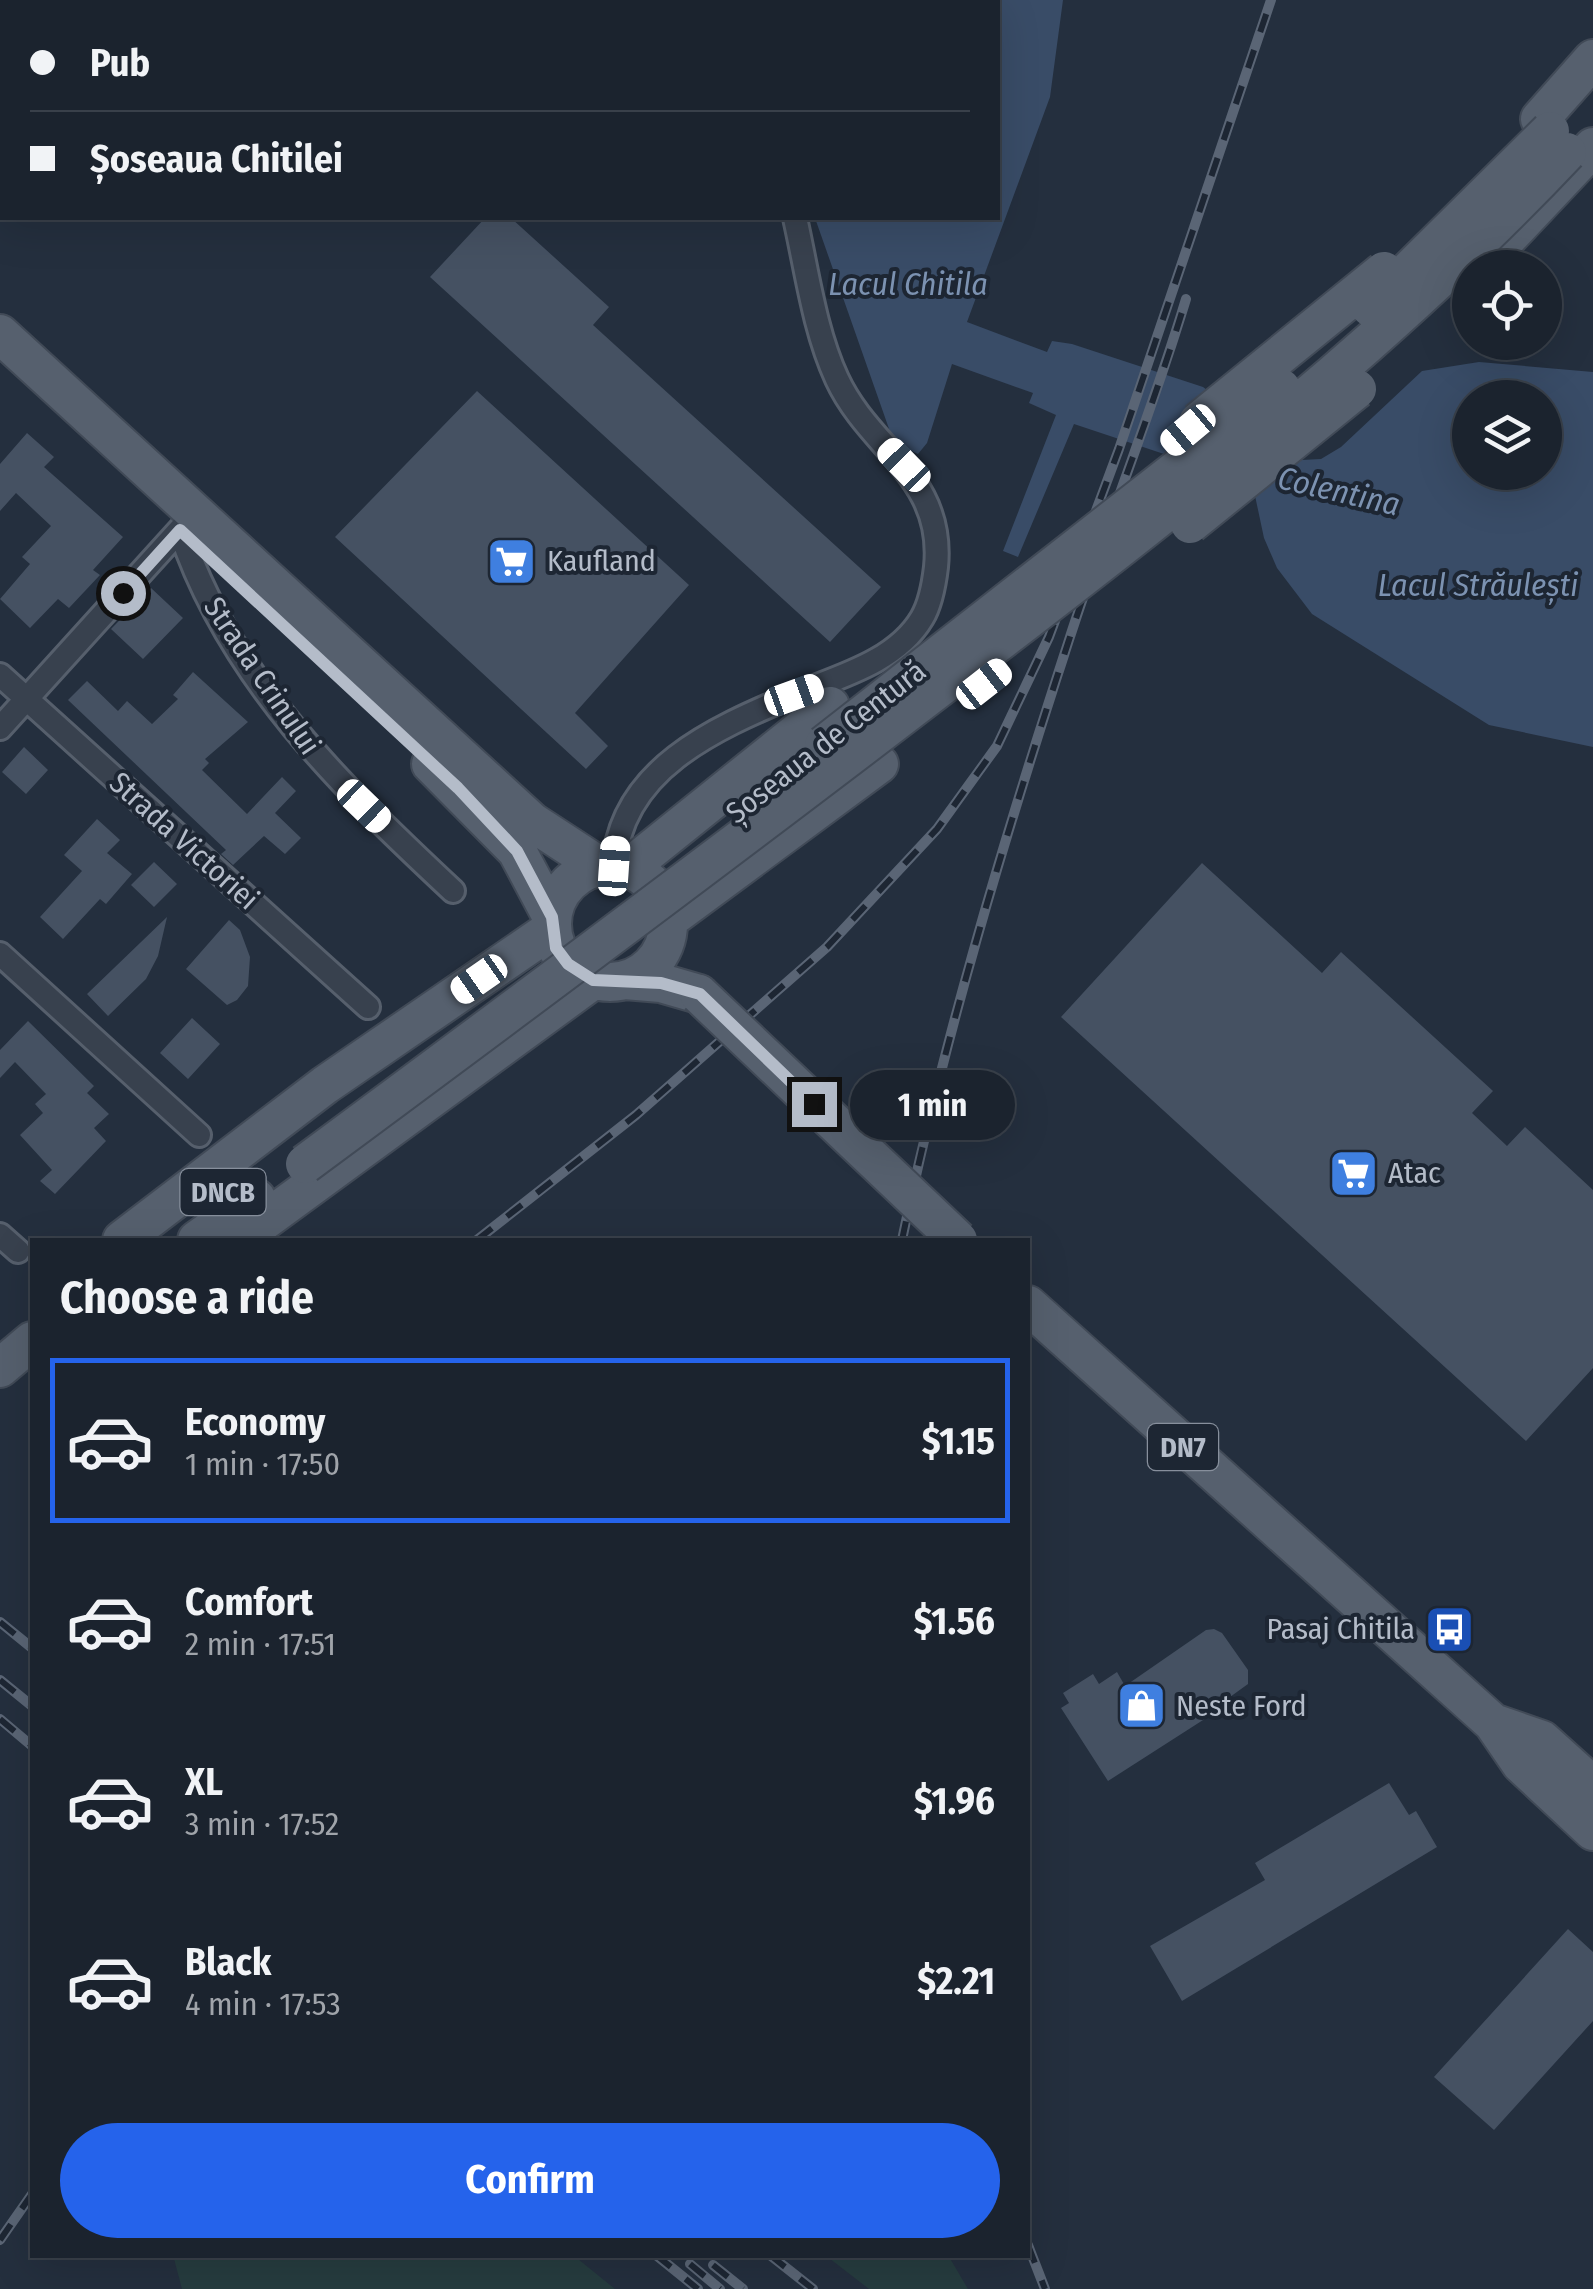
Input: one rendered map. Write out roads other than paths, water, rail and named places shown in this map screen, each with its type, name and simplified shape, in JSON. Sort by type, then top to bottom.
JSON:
[{"type":"main road","points":[[1492,250],[1565,143],[1593,59]]},
{"type":"main road","name":"Șoseaua de Centură","points":[[1565,143],[1593,82]]},
{"type":"main road","name":"Șoseaua de Centură","points":[[161,1238],[298,1154],[731,849],[1160,518],[1308,400],[1402,315],[1486,238],[1565,143],[1593,123]]},
{"type":"main road","points":[[125,1238],[325,1085],[552,923],[563,890],[586,871],[614,867],[1132,478],[1444,219],[1565,143]]},
{"type":"main road","points":[[241,1238],[609,980],[656,960],[667,929],[1320,423],[1452,295]]},
{"type":"main road","points":[[0,334],[517,851],[552,923],[556,948],[568,964],[609,980],[661,983],[700,994]]},
{"type":"main road","points":[[0,365],[188,521],[532,822],[650,883],[667,929],[700,994],[956,1238]]},
{"type":"main road","name":"Șoseaua de Centură","points":[[199,1238],[298,1154]]},
{"type":"main road","name":"DN7","points":[[1030,1306],[1493,1723],[1521,1764],[1579,1788],[1593,1830]]},
{"type":"street","points":[[614,867],[616,836],[626,810],[661,769],[758,712],[883,655],[921,620],[934,582],[937,535],[932,513],[917,483],[867,424],[838,380],[823,339],[795,220]]},
{"type":"street","points":[[0,728],[188,521]]},
{"type":"street","name":"Strada Crinului","points":[[188,521],[196,578],[266,693],[324,766],[452,891]]},
{"type":"street","name":"Strada Victoriei","points":[[0,675],[368,1007]]},
{"type":"street","points":[[0,954],[199,1135]]},
{"type":"street","points":[[0,1235],[18,1251]]},
{"type":"water","name":"Lacul Străulești","points":[[1000,0],[1063,0],[1050,97],[967,322],[1047,352],[1052,341],[1072,344],[1203,387],[1302,460],[1321,459],[1341,447],[1422,371],[1479,362],[1593,372],[1593,747],[1489,725],[1312,614],[1277,568],[1264,538],[1254,491],[1179,459],[1074,424],[1018,557],[1003,551],[1056,415],[1029,403],[1033,393],[952,364],[927,443],[918,454],[894,443],[816,220],[1000,220]]},
{"type":"railway","points":[[480,1238],[636,1115],[827,947],[937,829],[997,746],[1049,637],[1119,449],[1271,0]]},
{"type":"railway","points":[[902,1238],[956,1014],[998,865],[1082,600],[1186,299]]},
{"type":"railway","points":[[0,1622],[30,1646]]},
{"type":"railway","points":[[0,1680],[30,1704]]},
{"type":"railway","points":[[0,1719],[30,1744]]},
{"type":"railway","points":[[0,2240],[30,2197]]},
{"type":"railway","points":[[1030,2250],[1045,2289]]},
{"type":"railway","points":[[660,2258],[698,2289]]},
{"type":"railway","points":[[774,2258],[813,2289]]},
{"type":"railway","points":[[690,2264],[720,2289]]},
{"type":"railway","points":[[713,2265],[743,2289]]},
{"type":"place","name":"Kaufland","points":[[512,561]]},
{"type":"place","name":"Atac","points":[[1353,1173]]},
{"type":"place","name":"Pasaj Chitila","points":[[1450,1629]]},
{"type":"place","name":"Neste Ford","points":[[1141,1706]]},
{"type":"water label","name":"Lacul Chitila","points":[[908,284]]},
{"type":"water label","name":"Colentina","points":[[1339,491]]}]
